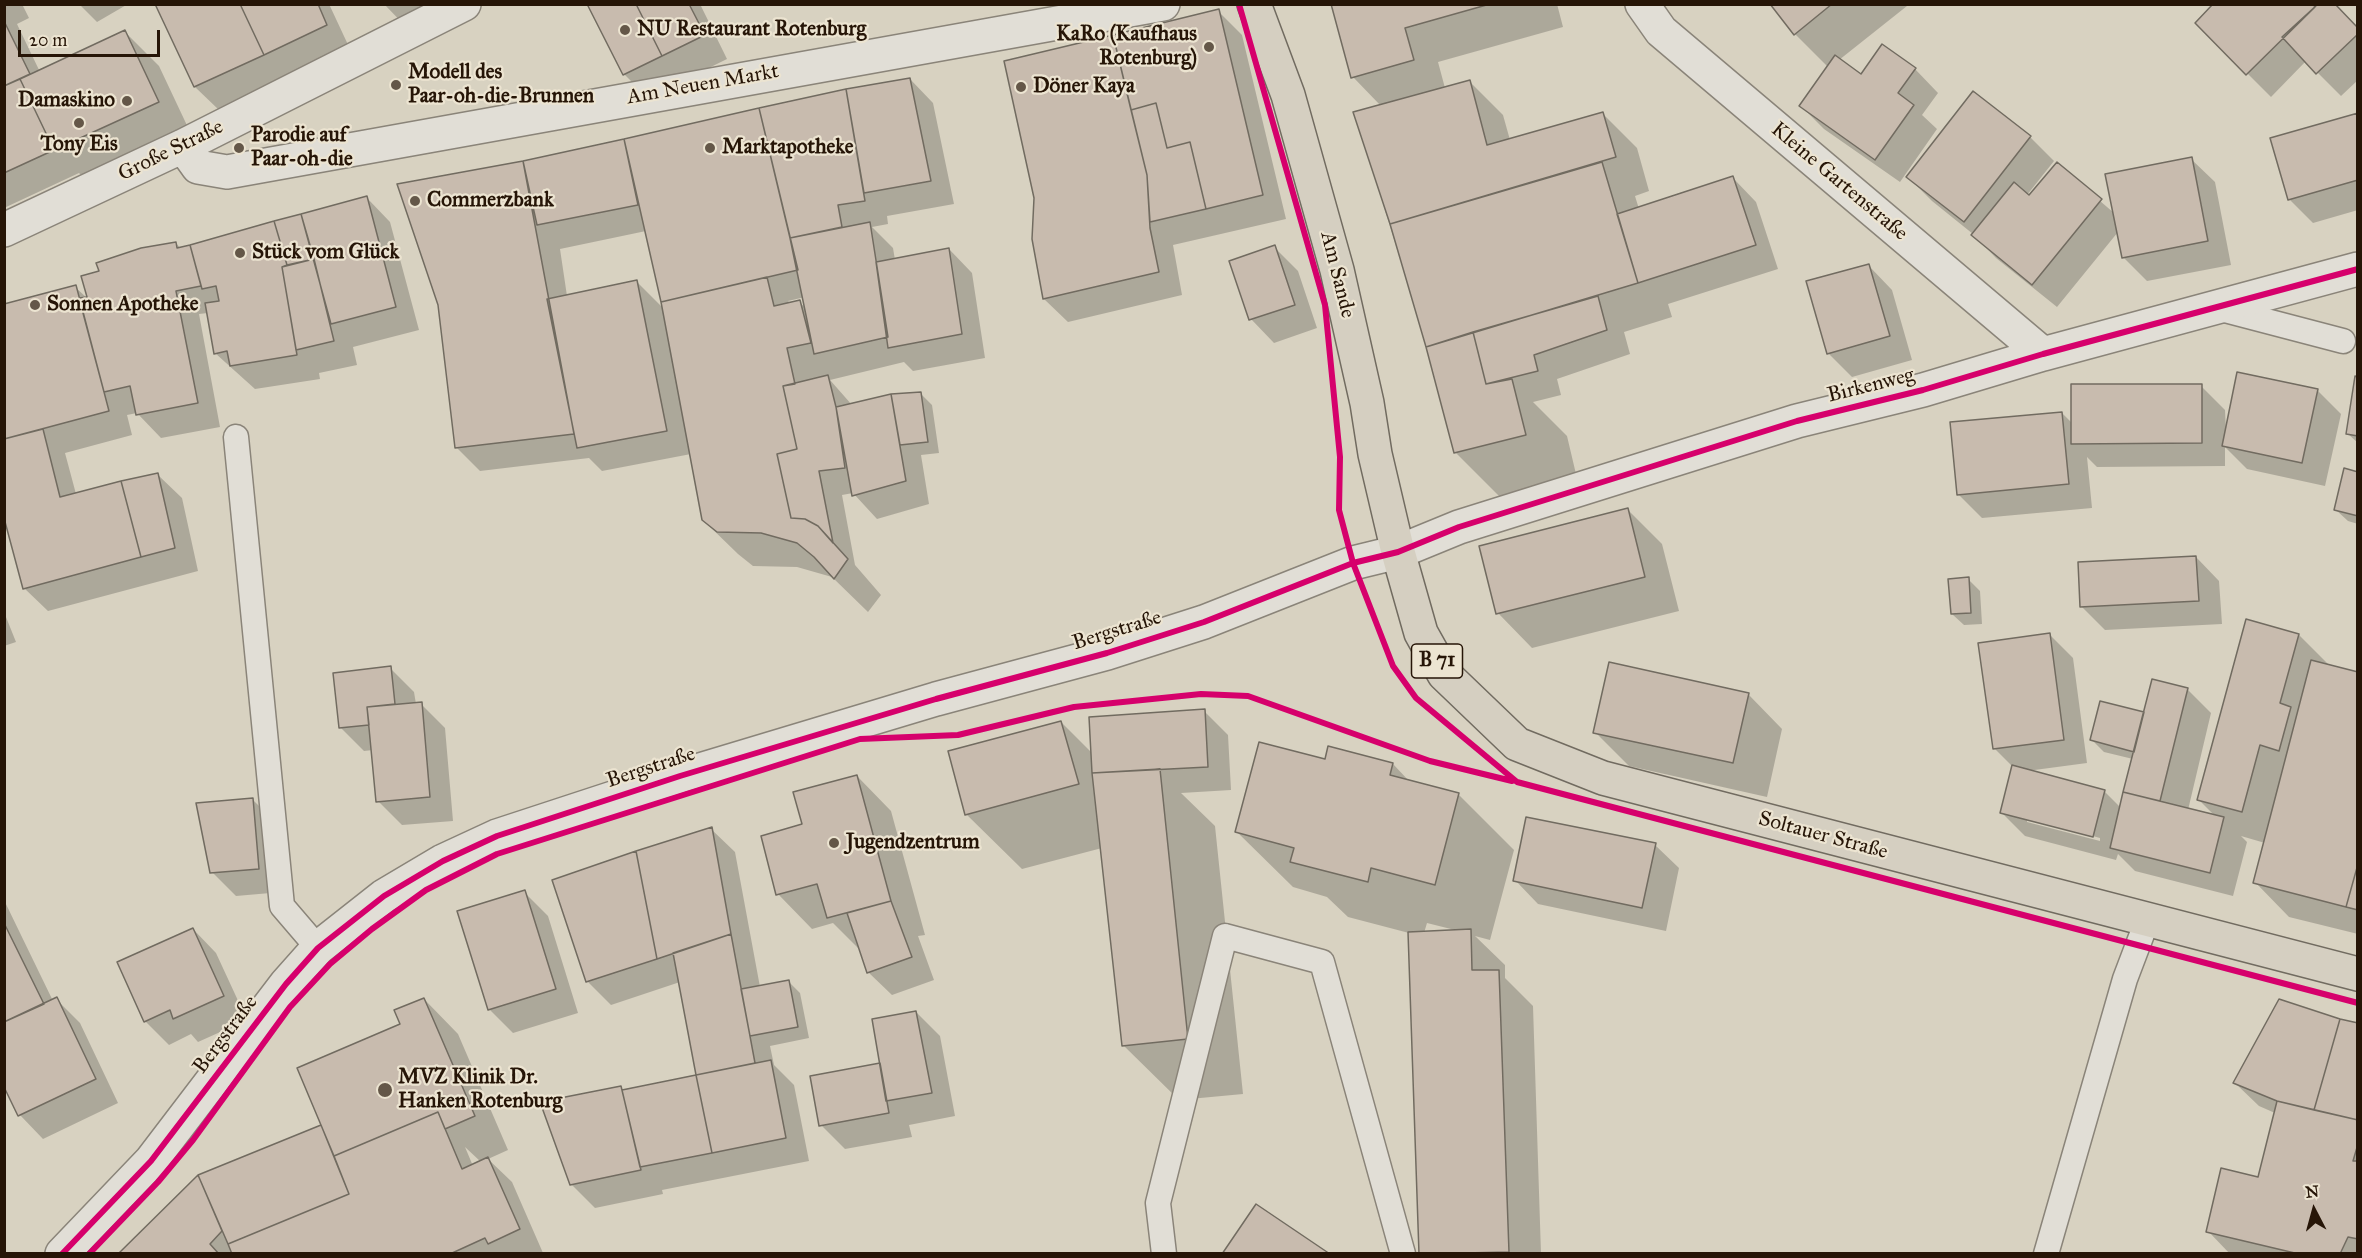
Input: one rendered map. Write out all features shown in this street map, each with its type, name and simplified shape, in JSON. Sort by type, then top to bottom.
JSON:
[{"type":"main road","name":"Am Sande","points":[[1254,4],[1288,95],[1337,270],[1398,552]]},
{"type":"main road","name":"Soltauer Straße","points":[[1398,552],[1421,633],[1444,674],[1517,744],[1604,778],[2358,974]]},
{"type":"street","name":"Große Straße","points":[[4,230],[183,146],[464,4]]},
{"type":"street","name":"Kleine Gartenstraße","points":[[1642,4],[1661,32],[2043,354]]},
{"type":"street","name":"Am Neuen Markt","points":[[183,146],[198,167],[227,172],[1160,5]]},
{"type":"street","name":"Birkenweg","points":[[1398,552],[1459,527],[1797,421],[1923,390],[2043,354],[2358,269]]},
{"type":"street","name":"Bergstraße","points":[[62,1254],[151,1161],[286,984],[318,948],[384,896],[443,861],[497,836],[680,776],[936,699],[1107,653],[1204,622],[1353,563],[1398,552]]},
{"type":"lane","points":[[2217,308],[2343,341]]},
{"type":"lane","points":[[236,437],[282,906],[318,948]]},
{"type":"lane","points":[[2046,1254],[2125,979],[2147,921]]},
{"type":"lane","points":[[1164,1254],[1158,1203],[1225,936],[1322,962],[1403,1254]]},
{"type":"building","points":[[155,4],[240,4],[264,55],[194,87]]},
{"type":"building","points":[[240,4],[318,4],[327,25],[264,55]]},
{"type":"building","name":"NU Restaurant Rotenburg","points":[[587,4],[636,4],[662,56],[623,75]]},
{"type":"building","points":[[636,4],[689,4],[705,35],[662,56]]},
{"type":"building","points":[[1331,4],[1490,4],[1405,28],[1414,60],[1351,78]]},
{"type":"building","points":[[1770,4],[1832,4],[1794,35]]},
{"type":"building","points":[[2213,4],[2313,4],[2315,7],[2246,75],[2195,23]]},
{"type":"building","points":[[2318,4],[2335,4],[2358,28],[2358,34],[2316,74],[2282,37]]},
{"type":"building","points":[[1219,9],[1263,195],[1206,209],[1190,142],[1167,148],[1156,103],[1131,110],[1113,35]]},
{"type":"building","points":[[4,21],[30,74],[4,86]]},
{"type":"building","points":[[125,30],[159,102],[54,150],[20,79]]},
{"type":"building","points":[[1113,35],[1147,175],[1150,228],[1159,272],[1043,299],[1032,239],[1034,198],[1004,61]]},
{"type":"building","points":[[1882,44],[1916,68],[1898,93],[1914,105],[1875,160],[1799,106],[1835,55],[1861,74]]},
{"type":"building","points":[[910,78],[931,181],[864,193],[846,89]]},
{"type":"building","points":[[20,79],[54,150],[4,173],[4,86]]},
{"type":"building","points":[[1470,80],[1487,145],[1603,112],[1616,157],[1390,224],[1353,112]]},
{"type":"building","points":[[846,89],[865,201],[838,205],[842,227],[790,238],[759,108]]},
{"type":"building","points":[[1973,91],[2031,136],[1964,222],[1906,177]]},
{"type":"building","points":[[1156,103],[1167,148],[1190,142],[1206,209],[1150,222],[1147,175],[1131,110]]},
{"type":"building","points":[[759,108],[798,270],[661,302],[624,139]]},
{"type":"building","points":[[2358,113],[2358,180],[2288,200],[2270,138]]},
{"type":"building","points":[[624,139],[638,205],[537,225],[523,161]]},
{"type":"building","points":[[2192,157],[2208,241],[2122,258],[2105,174]]},
{"type":"building","points":[[523,161],[574,434],[455,448],[438,305],[397,184]]},
{"type":"building","points":[[1602,162],[1638,283],[1426,347],[1390,224]]},
{"type":"building","points":[[2057,162],[2102,199],[2032,285],[1971,235],[2014,182],[2029,195]]},
{"type":"building","points":[[1733,176],[1756,245],[1638,283],[1617,214]]},
{"type":"building","points":[[367,196],[396,307],[331,324],[301,214]]},
{"type":"building","points":[[301,214],[314,259],[287,265],[274,221]]},
{"type":"building","points":[[274,221],[287,265],[282,267],[297,355],[230,366],[227,351],[214,354],[205,303],[219,301],[216,286],[202,289],[190,245]]},
{"type":"building","points":[[870,222],[888,337],[814,354],[790,238]]},
{"type":"building","points":[[176,242],[177,248],[190,245],[201,286],[176,291],[198,403],[136,415],[130,386],[104,392],[79,298],[87,297],[81,276],[99,271],[96,263],[141,248]]},
{"type":"building","points":[[1275,245],[1295,305],[1249,320],[1229,261]]},
{"type":"building","points":[[949,248],[962,334],[888,348],[876,262]]},
{"type":"building","points":[[314,259],[334,341],[296,350],[282,267]]},
{"type":"building","points":[[1869,264],[1890,336],[1827,354],[1806,281]]},
{"type":"building","points":[[767,277],[774,306],[800,300],[811,343],[787,348],[795,384],[783,386],[797,449],[777,454],[791,518],[805,519],[818,526],[848,559],[834,579],[814,557],[797,543],[761,533],[717,532],[702,520],[661,302]]},
{"type":"building","points":[[637,280],[667,431],[577,448],[547,299]]},
{"type":"building","points":[[76,285],[109,411],[4,439],[4,304]]},
{"type":"building","points":[[1598,296],[1607,330],[1534,355],[1538,371],[1486,384],[1473,332]]},
{"type":"building","points":[[1473,332],[1486,384],[1512,379],[1526,435],[1454,453],[1426,347]]},
{"type":"building","points":[[2237,372],[2318,389],[2302,463],[2222,446]]},
{"type":"building","points":[[828,375],[836,407],[845,468],[819,471],[833,543],[818,526],[805,519],[791,518],[777,454],[797,449],[783,386]]},
{"type":"building","points":[[2355,376],[2358,377],[2358,436],[2346,434]]},
{"type":"building","points":[[2071,384],[2202,384],[2202,443],[2071,444]]},
{"type":"building","points":[[921,392],[928,442],[900,445],[891,394]]},
{"type":"building","points":[[891,394],[906,481],[852,496],[836,407]]},
{"type":"building","points":[[2062,412],[2069,484],[1957,495],[1950,422]]},
{"type":"building","points":[[43,429],[60,497],[121,481],[141,557],[23,589],[4,518],[4,439]]},
{"type":"building","points":[[2344,468],[2358,472],[2358,516],[2334,510]]},
{"type":"building","points":[[158,473],[175,548],[141,557],[121,481]]},
{"type":"building","points":[[1628,508],[1645,577],[1496,614],[1479,546]]},
{"type":"building","points":[[2196,556],[2199,601],[2080,607],[2078,562]]},
{"type":"building","points":[[1969,577],[1971,613],[1951,614],[1948,579]]},
{"type":"building","points":[[2246,619],[2299,634],[2280,703],[2291,707],[2279,751],[2260,745],[2242,812],[2197,800]]},
{"type":"building","points":[[2050,633],[2064,740],[1993,749],[1978,643]]},
{"type":"building","points":[[2311,660],[2358,672],[2358,864],[2346,907],[2253,883]]},
{"type":"building","points":[[1609,662],[1749,693],[1733,763],[1593,733]]},
{"type":"building","points":[[391,666],[395,704],[367,707],[369,725],[339,728],[333,673]]},
{"type":"building","points":[[2152,679],[2188,688],[2160,801],[2123,792]]},
{"type":"building","points":[[2100,701],[2144,712],[2134,752],[2090,740]]},
{"type":"building","points":[[422,702],[430,797],[376,802],[367,707]]},
{"type":"building","points":[[1205,709],[1208,767],[1092,773],[1089,717]]},
{"type":"building","points":[[1061,721],[1079,784],[965,815],[948,751]]},
{"type":"building","points":[[1259,742],[1325,759],[1328,746],[1393,763],[1390,775],[1459,793],[1435,885],[1371,868],[1368,882],[1290,862],[1294,848],[1235,832]]},
{"type":"building","points":[[2012,765],[2105,790],[2093,837],[2000,813]]},
{"type":"building","points":[[1160,769],[1188,1039],[1122,1046],[1092,773]]},
{"type":"building","points":[[857,775],[891,901],[827,918],[817,884],[776,895],[761,836],[802,824],[793,792]]},
{"type":"building","points":[[2123,792],[2224,817],[2210,873],[2110,848]]},
{"type":"building","points":[[253,798],[259,869],[210,873],[196,803]]},
{"type":"building","points":[[1526,817],[1656,843],[1642,908],[1513,881]]},
{"type":"building","points":[[712,827],[731,934],[657,959],[636,851]]},
{"type":"building","points":[[636,851],[657,959],[586,982],[552,880]]},
{"type":"building","points":[[2358,864],[2358,910],[2346,907]]},
{"type":"building","points":[[525,890],[556,989],[488,1010],[457,911]]},
{"type":"building","points":[[891,901],[912,957],[867,973],[847,913]]},
{"type":"building","points":[[4,923],[44,1004],[4,1022]]},
{"type":"building","points":[[193,928],[224,996],[173,1019],[170,1010],[144,1022],[117,962]]},
{"type":"building","points":[[1471,929],[1472,970],[1499,970],[1509,1252],[1419,1254],[1408,932]]},
{"type":"building","points":[[731,934],[755,1063],[696,1075],[673,953]]},
{"type":"building","points":[[789,980],[798,1027],[750,1036],[741,989]]},
{"type":"building","points":[[57,997],[96,1079],[18,1116],[4,1087],[4,1022]]},
{"type":"building","name":"MVZ Klinik Dr. Hanken Rotenburg","points":[[424,998],[475,1116],[445,1129],[438,1112],[334,1156],[297,1068],[400,1024],[394,1010]]},
{"type":"building","points":[[2279,999],[2340,1019],[2314,1110],[2277,1101],[2233,1083]]},
{"type":"building","points":[[916,1011],[932,1093],[886,1101],[872,1019]]},
{"type":"building","points":[[2340,1019],[2358,1023],[2358,1120],[2314,1110]]},
{"type":"building","points":[[771,1060],[786,1138],[712,1153],[696,1075]]},
{"type":"building","points":[[880,1063],[889,1113],[819,1126],[810,1076]]},
{"type":"building","points":[[696,1075],[712,1153],[640,1167],[622,1090]]},
{"type":"building","points":[[621,1086],[641,1170],[570,1185],[540,1102]]},
{"type":"building","points":[[2277,1101],[2358,1120],[2358,1144],[2353,1161],[2358,1161],[2358,1239],[2348,1237],[2340,1254],[2299,1254],[2206,1232],[2221,1168],[2258,1177]]},
{"type":"building","points":[[438,1112],[462,1169],[488,1157],[520,1229],[488,1244],[485,1238],[450,1254],[232,1254],[228,1244],[349,1194],[334,1156]]},
{"type":"building","points":[[321,1125],[349,1194],[228,1244],[198,1175]]},
{"type":"building","points":[[198,1175],[222,1231],[210,1244],[219,1254],[118,1254]]},
{"type":"building","points":[[1256,1204],[1330,1254],[1222,1254]]},
{"type":"cycle path","points":[[1239,4],[1325,305],[1340,457],[1339,510],[1353,563],[1393,666],[1416,698],[1517,782],[2358,1003]]},
{"type":"cycle path","points":[[62,1254],[151,1161],[286,984],[318,948],[384,896],[443,861],[497,836],[680,776],[936,699],[1107,653],[1204,622],[1353,563],[1398,552],[1459,527],[1797,421],[1923,390],[2043,354],[2358,269]]},
{"type":"cycle path","points":[[89,1254],[158,1182],[193,1140],[290,1007],[330,964],[372,929],[426,890],[497,854],[860,739],[958,735],[1074,707],[1201,694],[1248,696],[1430,761],[1512,781]]},
{"type":"place","name":"NU Restaurant Rotenburg","points":[[625,30]]},
{"type":"place","name":"KaRo (Kaufhaus Rotenburg)","points":[[1209,47]]},
{"type":"place","name":"Modell des Paar-oh-die-Brunnen","points":[[396,85]]},
{"type":"place","name":"Döner Kaya","points":[[1021,87]]},
{"type":"place","name":"Damaskino","points":[[127,101]]},
{"type":"place","name":"Tony Eis","points":[[79,123]]},
{"type":"place","name":"Parodie auf Paar-oh-die","points":[[239,148]]},
{"type":"place","name":"Marktapotheke","points":[[710,148]]},
{"type":"place","name":"Commerzbank","points":[[415,201]]},
{"type":"place","name":"Stück vom Glück","points":[[240,253]]},
{"type":"place","name":"Sonnen Apotheke","points":[[35,305]]},
{"type":"place","name":"Jugendzentrum","points":[[834,843]]},
{"type":"place","name":"MVZ Klinik Dr. Hanken Rotenburg","points":[[385,1090]]}]
